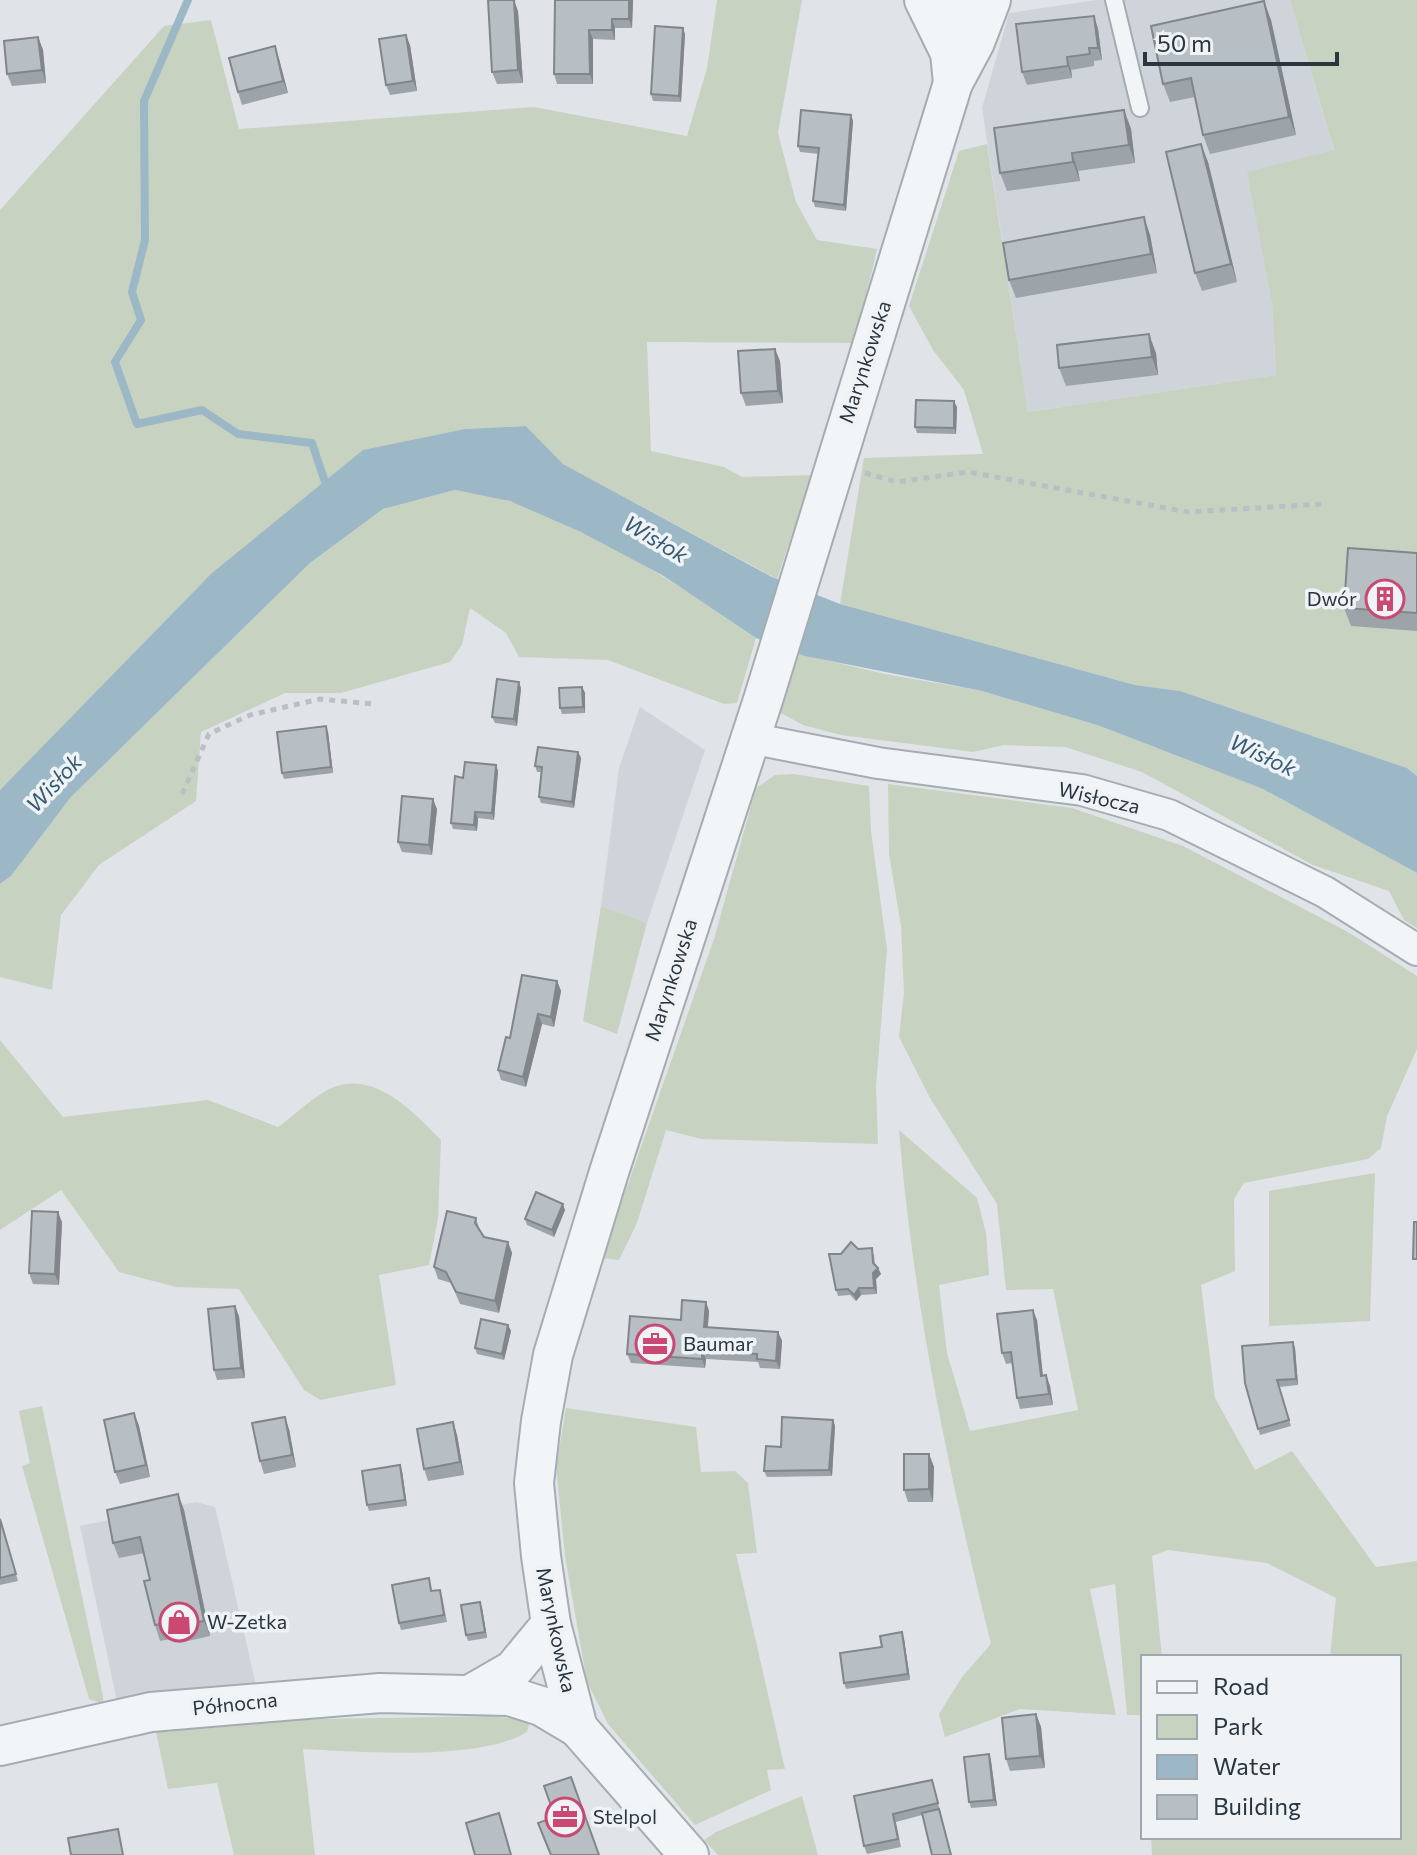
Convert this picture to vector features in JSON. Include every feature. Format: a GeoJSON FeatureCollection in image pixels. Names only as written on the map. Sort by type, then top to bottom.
{"type":"FeatureCollection","features":[{"type":"Feature","properties":{"kind":"street"},"geometry":{"type":"LineString","coordinates":[[924,0],[952,68]]}},
{"type":"Feature","properties":{"kind":"street"},"geometry":{"type":"LineString","coordinates":[[952,68],[960,0]]}},
{"type":"Feature","properties":{"kind":"street","name":"Marynkowska"},"geometry":{"type":"LineString","coordinates":[[689,1855],[578,1728],[551,1624],[534,1483],[553,1355],[821,515],[833,464],[952,68],[975,42],[991,0]]}},
{"type":"Feature","properties":{"kind":"street","name":"Wisłocza"},"geometry":{"type":"LineString","coordinates":[[749,738],[878,763],[1082,790],[1169,815],[1325,892],[1417,950]]}},
{"type":"Feature","properties":{"kind":"street","name":"Północna"},"geometry":{"type":"LineString","coordinates":[[473,1693],[513,1670],[551,1624]]}},
{"type":"Feature","properties":{"kind":"street","name":"Północna"},"geometry":{"type":"LineString","coordinates":[[0,1746],[151,1712],[364,1694],[473,1693],[509,1696],[541,1706],[578,1728]]}},
{"type":"Feature","properties":{"kind":"lane"},"geometry":{"type":"LineString","coordinates":[[1114,0],[1140,108]]}},
{"type":"Feature","properties":{"kind":"path"},"geometry":{"type":"LineString","coordinates":[[833,464],[897,482],[968,472],[1188,512],[1323,504]]}},
{"type":"Feature","properties":{"kind":"path"},"geometry":{"type":"LineString","coordinates":[[182,794],[209,734],[250,715],[320,699],[373,704]]}},
{"type":"Feature","properties":{"kind":"shaded area"},"geometry":{"type":"Polygon","coordinates":[[[1096,0],[1290,0],[1334,151],[1272,302],[1276,375],[1028,412],[982,108],[1009,13],[1096,0]]]}},
{"type":"Feature","properties":{"kind":"shaded area"},"geometry":{"type":"Polygon","coordinates":[[[640,707],[705,750],[647,923],[601,906],[619,768],[640,707]]]}},
{"type":"Feature","properties":{"kind":"shaded area"},"geometry":{"type":"Polygon","coordinates":[[[196,1502],[215,1507],[256,1685],[118,1706],[80,1526],[196,1502]]]}},
{"type":"Feature","properties":{"kind":"green space"},"geometry":{"type":"Polygon","coordinates":[[[717,0],[802,0],[778,133],[796,202],[817,240],[877,249],[855,343],[647,342],[651,451],[724,467],[742,477],[812,475],[777,579],[563,464],[526,426],[465,429],[46,745],[0,790],[0,210],[164,26],[211,20],[239,129],[534,107],[687,136],[707,68],[717,0]]]}},
{"type":"Feature","properties":{"kind":"green space"},"geometry":{"type":"Polygon","coordinates":[[[1290,0],[1417,0],[1417,776],[1407,768],[1180,691],[1135,685],[840,604],[864,458],[983,454],[964,390],[933,350],[909,306],[959,151],[987,144],[1028,412],[1276,375],[1272,302],[1247,172],[1334,150],[1290,0]]]}},
{"type":"Feature","properties":{"kind":"green space"},"geometry":{"type":"Polygon","coordinates":[[[455,490],[503,499],[573,526],[637,561],[756,638],[737,703],[724,704],[608,660],[519,657],[506,633],[470,608],[462,645],[450,662],[341,693],[285,693],[201,732],[196,801],[99,865],[61,915],[52,990],[0,977],[0,884],[11,876],[71,797],[310,563],[383,509],[455,490]]]}},
{"type":"Feature","properties":{"kind":"green space"},"geometry":{"type":"Polygon","coordinates":[[[795,653],[885,674],[982,691],[1100,726],[1263,789],[1417,873],[1417,928],[1404,920],[1389,891],[1313,865],[1142,772],[1065,747],[1004,745],[973,752],[841,735],[803,725],[779,712],[795,653]]]}},
{"type":"Feature","properties":{"kind":"green space"},"geometry":{"type":"Polygon","coordinates":[[[793,774],[869,786],[871,831],[887,949],[876,1087],[878,1144],[701,1139],[666,1130],[637,1223],[619,1260],[602,1258],[714,939],[756,788],[775,775],[793,774]]]}},
{"type":"Feature","properties":{"kind":"green space"},"geometry":{"type":"Polygon","coordinates":[[[888,784],[1072,808],[1183,846],[1348,932],[1417,976],[1417,1049],[1387,1116],[1381,1148],[1368,1159],[1244,1183],[1234,1199],[1235,1271],[1201,1285],[1215,1398],[1255,1470],[1292,1451],[1376,1567],[1417,1561],[1417,1855],[1152,1855],[1151,1839],[1401,1839],[1401,1655],[1330,1655],[1336,1598],[1267,1563],[1168,1550],[1152,1556],[1162,1655],[1141,1655],[1141,1715],[1127,1715],[1115,1584],[1090,1589],[1116,1715],[1020,1709],[945,1737],[939,1714],[962,1677],[991,1644],[934,1388],[913,1260],[899,1130],[977,1198],[986,1233],[989,1275],[939,1285],[947,1353],[970,1431],[1078,1410],[1053,1289],[1006,1290],[997,1204],[930,1098],[899,1037],[904,993],[901,926],[889,854],[888,784]]]}},
{"type":"Feature","properties":{"kind":"green space"},"geometry":{"type":"Polygon","coordinates":[[[601,906],[647,923],[617,1034],[583,1021],[601,906]]]}},
{"type":"Feature","properties":{"kind":"green space"},"geometry":{"type":"Polygon","coordinates":[[[0,1040],[63,1117],[208,1100],[278,1127],[319,1095],[334,1087],[350,1084],[380,1090],[419,1118],[441,1140],[438,1219],[429,1265],[379,1275],[396,1385],[320,1400],[304,1390],[239,1289],[176,1287],[119,1272],[61,1190],[0,1230],[0,1040]]]}},
{"type":"Feature","properties":{"kind":"green space"},"geometry":{"type":"Polygon","coordinates":[[[1375,1173],[1370,1321],[1269,1326],[1269,1191],[1375,1173]]]}},
{"type":"Feature","properties":{"kind":"green space"},"geometry":{"type":"Polygon","coordinates":[[[42,1406],[103,1704],[89,1699],[22,1466],[30,1463],[19,1411],[42,1406]]]}},
{"type":"Feature","properties":{"kind":"green space"},"geometry":{"type":"Polygon","coordinates":[[[566,1408],[696,1427],[701,1472],[735,1471],[748,1483],[757,1553],[736,1554],[785,1769],[767,1770],[771,1790],[695,1825],[608,1724],[587,1682],[565,1556],[556,1467],[566,1408]]]}},
{"type":"Feature","properties":{"kind":"green space"},"geometry":{"type":"Polygon","coordinates":[[[492,1716],[530,1721],[527,1732],[506,1741],[450,1751],[386,1753],[303,1749],[315,1855],[234,1855],[217,1783],[168,1789],[156,1732],[215,1721],[492,1716]]]}},
{"type":"Feature","properties":{"kind":"green space"},"geometry":{"type":"Polygon","coordinates":[[[802,1796],[818,1855],[718,1855],[704,1840],[716,1832],[802,1796]]]}},
{"type":"Feature","properties":{"kind":"water","name":"Wisłok"},"geometry":{"type":"Polygon","coordinates":[[[526,426],[563,464],[772,577],[840,604],[1135,685],[1180,691],[1407,768],[1417,776],[1417,873],[1263,789],[1100,726],[982,691],[805,656],[756,638],[662,575],[581,532],[510,501],[455,490],[383,509],[310,563],[71,797],[11,876],[0,884],[0,790],[212,573],[363,450],[465,429],[526,426]]]}},
{"type":"Feature","properties":{"kind":"building"},"geometry":{"type":"Polygon","coordinates":[[[488,0],[514,0],[518,70],[492,72],[488,0]]]}},
{"type":"Feature","properties":{"kind":"building"},"geometry":{"type":"Polygon","coordinates":[[[555,0],[629,0],[629,19],[612,19],[612,30],[589,30],[590,74],[554,74],[555,0]]]}},
{"type":"Feature","properties":{"kind":"building"},"geometry":{"type":"Polygon","coordinates":[[[1264,1],[1289,117],[1203,135],[1191,78],[1163,84],[1151,26],[1264,1]]]}},
{"type":"Feature","properties":{"kind":"building"},"geometry":{"type":"Polygon","coordinates":[[[1094,16],[1098,48],[1089,48],[1090,54],[1067,57],[1068,66],[1022,72],[1016,24],[1094,16]]]}},
{"type":"Feature","properties":{"kind":"building"},"geometry":{"type":"Polygon","coordinates":[[[655,26],[683,28],[679,96],[651,94],[655,26]]]}},
{"type":"Feature","properties":{"kind":"building"},"geometry":{"type":"Polygon","coordinates":[[[406,35],[413,81],[386,85],[379,39],[406,35]]]}},
{"type":"Feature","properties":{"kind":"building"},"geometry":{"type":"Polygon","coordinates":[[[38,37],[42,70],[7,74],[4,41],[38,37]]]}},
{"type":"Feature","properties":{"kind":"building"},"geometry":{"type":"Polygon","coordinates":[[[275,46],[283,81],[238,92],[229,58],[275,46]]]}},
{"type":"Feature","properties":{"kind":"building"},"geometry":{"type":"Polygon","coordinates":[[[801,110],[851,115],[844,205],[813,201],[819,148],[798,146],[801,110]]]}},
{"type":"Feature","properties":{"kind":"building"},"geometry":{"type":"Polygon","coordinates":[[[1124,110],[1129,145],[1072,153],[1073,162],[1000,173],[994,128],[1124,110]]]}},
{"type":"Feature","properties":{"kind":"building"},"geometry":{"type":"Polygon","coordinates":[[[1201,144],[1231,264],[1195,273],[1166,152],[1201,144]]]}},
{"type":"Feature","properties":{"kind":"building"},"geometry":{"type":"Polygon","coordinates":[[[1144,217],[1151,254],[1009,280],[1003,243],[1144,217]]]}},
{"type":"Feature","properties":{"kind":"building"},"geometry":{"type":"Polygon","coordinates":[[[1149,334],[1152,357],[1059,368],[1057,345],[1149,334]]]}},
{"type":"Feature","properties":{"kind":"building"},"geometry":{"type":"Polygon","coordinates":[[[775,349],[778,391],[741,393],[738,351],[775,349]]]}},
{"type":"Feature","properties":{"kind":"building"},"geometry":{"type":"Polygon","coordinates":[[[916,400],[954,401],[954,428],[915,427],[916,400]]]}},
{"type":"Feature","properties":{"kind":"building","name":"Dwór"},"geometry":{"type":"Polygon","coordinates":[[[1348,548],[1417,553],[1417,613],[1344,608],[1348,548]]]}},
{"type":"Feature","properties":{"kind":"building"},"geometry":{"type":"Polygon","coordinates":[[[497,679],[519,682],[514,719],[492,717],[497,679]]]}},
{"type":"Feature","properties":{"kind":"building"},"geometry":{"type":"Polygon","coordinates":[[[582,687],[583,707],[560,708],[559,688],[582,687]]]}},
{"type":"Feature","properties":{"kind":"building"},"geometry":{"type":"Polygon","coordinates":[[[326,726],[331,767],[282,773],[277,732],[326,726]]]}},
{"type":"Feature","properties":{"kind":"building"},"geometry":{"type":"Polygon","coordinates":[[[538,747],[578,752],[572,802],[539,797],[542,767],[535,766],[538,747]]]}},
{"type":"Feature","properties":{"kind":"building"},"geometry":{"type":"Polygon","coordinates":[[[465,762],[496,765],[492,813],[475,812],[474,825],[451,823],[455,776],[463,778],[465,762]]]}},
{"type":"Feature","properties":{"kind":"building"},"geometry":{"type":"Polygon","coordinates":[[[402,796],[433,799],[429,845],[398,842],[402,796]]]}},
{"type":"Feature","properties":{"kind":"building"},"geometry":{"type":"Polygon","coordinates":[[[522,975],[557,981],[551,1017],[538,1014],[523,1077],[498,1070],[506,1037],[510,1038],[522,975]]]}},
{"type":"Feature","properties":{"kind":"building"},"geometry":{"type":"Polygon","coordinates":[[[536,1192],[563,1204],[552,1230],[525,1219],[536,1192]]]}},
{"type":"Feature","properties":{"kind":"building"},"geometry":{"type":"Polygon","coordinates":[[[32,1211],[58,1212],[55,1274],[29,1273],[32,1211]]]}},
{"type":"Feature","properties":{"kind":"building"},"geometry":{"type":"Polygon","coordinates":[[[447,1211],[476,1218],[475,1223],[484,1237],[508,1242],[495,1301],[456,1292],[446,1272],[434,1267],[447,1211]]]}},
{"type":"Feature","properties":{"kind":"building"},"geometry":{"type":"Polygon","coordinates":[[[1414,1222],[1417,1222],[1417,1259],[1413,1259],[1414,1222]]]}},
{"type":"Feature","properties":{"kind":"building"},"geometry":{"type":"Polygon","coordinates":[[[851,1242],[858,1249],[872,1248],[873,1263],[878,1268],[873,1273],[874,1288],[859,1288],[854,1295],[848,1289],[836,1290],[829,1254],[841,1254],[851,1242]]]}},
{"type":"Feature","properties":{"kind":"building"},"geometry":{"type":"Polygon","coordinates":[[[682,1300],[706,1302],[704,1327],[778,1332],[776,1361],[757,1359],[757,1354],[702,1350],[702,1359],[627,1354],[630,1316],[681,1320],[682,1300]]]}},
{"type":"Feature","properties":{"kind":"building"},"geometry":{"type":"Polygon","coordinates":[[[235,1306],[241,1368],[214,1370],[208,1309],[235,1306]]]}},
{"type":"Feature","properties":{"kind":"building"},"geometry":{"type":"Polygon","coordinates":[[[1033,1310],[1041,1376],[1046,1375],[1049,1394],[1017,1398],[1011,1352],[1002,1353],[997,1314],[1033,1310]]]}},
{"type":"Feature","properties":{"kind":"building"},"geometry":{"type":"Polygon","coordinates":[[[481,1319],[508,1325],[502,1354],[475,1348],[481,1319]]]}},
{"type":"Feature","properties":{"kind":"building"},"geometry":{"type":"Polygon","coordinates":[[[1293,1342],[1296,1379],[1277,1380],[1289,1420],[1258,1429],[1245,1383],[1242,1346],[1293,1342]]]}},
{"type":"Feature","properties":{"kind":"building"},"geometry":{"type":"Polygon","coordinates":[[[134,1413],[146,1465],[115,1472],[104,1420],[134,1413]]]}},
{"type":"Feature","properties":{"kind":"building"},"geometry":{"type":"Polygon","coordinates":[[[285,1417],[292,1455],[260,1461],[252,1423],[285,1417]]]}},
{"type":"Feature","properties":{"kind":"building"},"geometry":{"type":"Polygon","coordinates":[[[782,1417],[833,1420],[829,1470],[764,1471],[766,1446],[781,1447],[782,1417]]]}},
{"type":"Feature","properties":{"kind":"building"},"geometry":{"type":"Polygon","coordinates":[[[453,1422],[460,1462],[424,1469],[417,1429],[453,1422]]]}},
{"type":"Feature","properties":{"kind":"building"},"geometry":{"type":"Polygon","coordinates":[[[904,1454],[929,1454],[929,1489],[904,1490],[904,1454]]]}},
{"type":"Feature","properties":{"kind":"building"},"geometry":{"type":"Polygon","coordinates":[[[400,1465],[405,1500],[367,1505],[362,1471],[400,1465]]]}},
{"type":"Feature","properties":{"kind":"building"},"geometry":{"type":"Polygon","coordinates":[[[178,1494],[204,1621],[173,1627],[172,1622],[155,1625],[144,1581],[150,1580],[140,1537],[113,1543],[107,1510],[178,1494]]]}},
{"type":"Feature","properties":{"kind":"building"},"geometry":{"type":"Polygon","coordinates":[[[0,1519],[16,1574],[0,1578],[0,1519]]]}},
{"type":"Feature","properties":{"kind":"building"},"geometry":{"type":"Polygon","coordinates":[[[429,1578],[431,1591],[440,1590],[444,1615],[399,1623],[392,1585],[429,1578]]]}},
{"type":"Feature","properties":{"kind":"building"},"geometry":{"type":"Polygon","coordinates":[[[480,1602],[485,1632],[466,1635],[461,1605],[480,1602]]]}},
{"type":"Feature","properties":{"kind":"building"},"geometry":{"type":"Polygon","coordinates":[[[902,1632],[908,1674],[844,1683],[840,1653],[882,1647],[880,1636],[902,1632]]]}},
{"type":"Feature","properties":{"kind":"building"},"geometry":{"type":"Polygon","coordinates":[[[1036,1714],[1040,1756],[1006,1759],[1002,1718],[1036,1714]]]}},
{"type":"Feature","properties":{"kind":"building"},"geometry":{"type":"Polygon","coordinates":[[[989,1754],[994,1800],[969,1802],[964,1757],[989,1754]]]}},
{"type":"Feature","properties":{"kind":"building"},"geometry":{"type":"Polygon","coordinates":[[[571,1777],[599,1855],[551,1855],[538,1823],[555,1817],[544,1786],[571,1777]]]}},
{"type":"Feature","properties":{"kind":"building"},"geometry":{"type":"Polygon","coordinates":[[[932,1780],[938,1803],[893,1814],[898,1839],[864,1846],[854,1796],[932,1780]]]}},
{"type":"Feature","properties":{"kind":"building"},"geometry":{"type":"Polygon","coordinates":[[[939,1809],[951,1855],[932,1855],[922,1813],[939,1809]]]}},
{"type":"Feature","properties":{"kind":"building"},"geometry":{"type":"Polygon","coordinates":[[[499,1813],[511,1855],[475,1855],[466,1823],[499,1813]]]}},
{"type":"Feature","properties":{"kind":"building"},"geometry":{"type":"Polygon","coordinates":[[[118,1829],[123,1855],[71,1855],[68,1838],[118,1829]]]}},
{"type":"Feature","properties":{"kind":"waterway"},"geometry":{"type":"LineString","coordinates":[[188,0],[144,101],[145,240],[132,292],[141,320],[115,362],[137,424],[202,410],[238,434],[312,443],[327,488]]}},
{"type":"Feature","properties":{"kind":"place","name":"Dwór"},"geometry":{"type":"Point","coordinates":[1385,599]}},
{"type":"Feature","properties":{"kind":"place","name":"Baumar"},"geometry":{"type":"Point","coordinates":[655,1344]}},
{"type":"Feature","properties":{"kind":"place","name":"W-Zetka"},"geometry":{"type":"Point","coordinates":[179,1622]}},
{"type":"Feature","properties":{"kind":"place","name":"Stelpol"},"geometry":{"type":"Point","coordinates":[565,1817]}}]}
